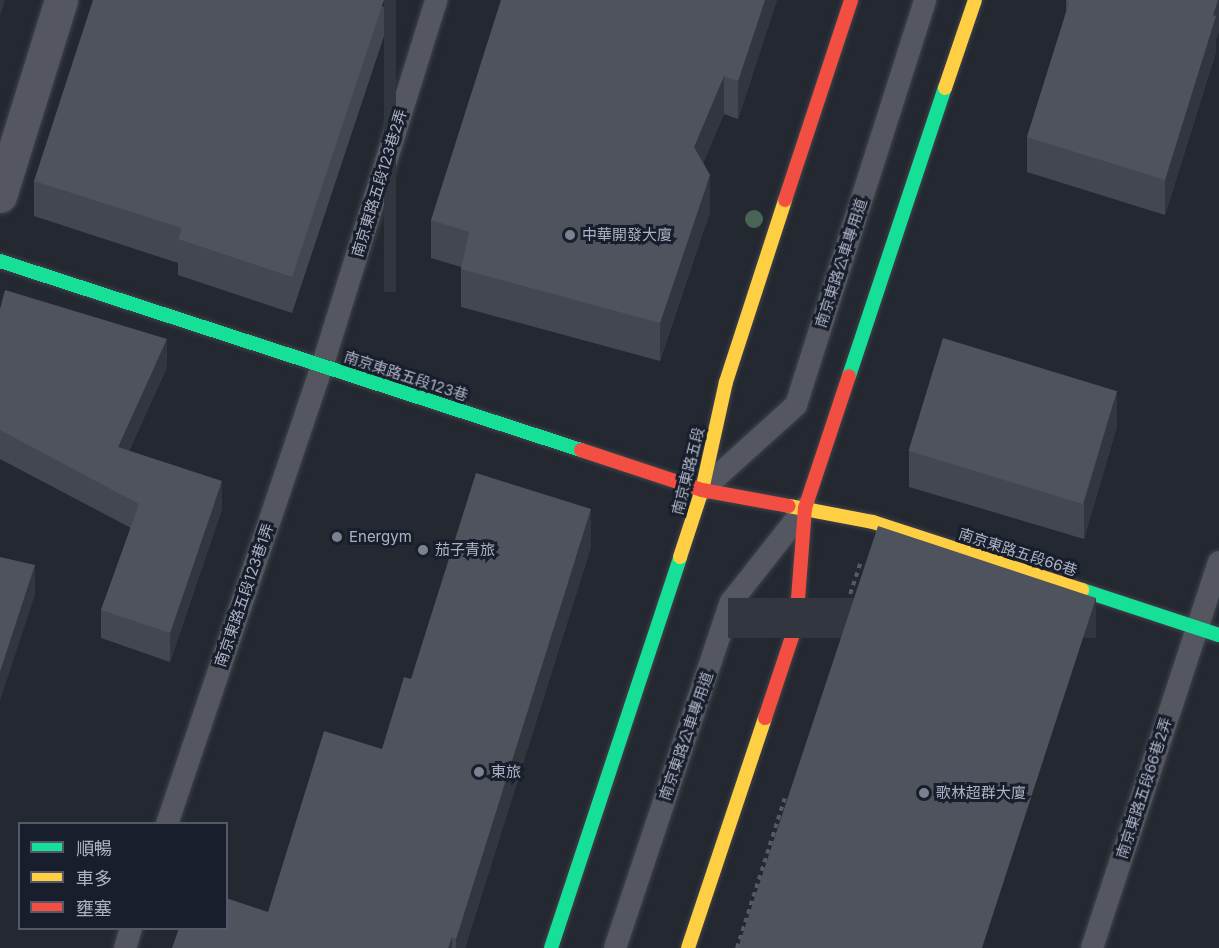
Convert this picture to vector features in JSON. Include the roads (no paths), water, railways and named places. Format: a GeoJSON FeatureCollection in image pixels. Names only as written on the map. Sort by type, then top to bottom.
{"type":"FeatureCollection","features":[{"type":"Feature","properties":{"kind":"main road","name":"南京東路五段"},"geometry":{"type":"LineString","coordinates":[[551,948],[702,490],[726,382],[851,0]]}},
{"type":"Feature","properties":{"kind":"main road"},"geometry":{"type":"LineString","coordinates":[[688,948],[796,625],[805,508],[975,0]]}},
{"type":"Feature","properties":{"kind":"main road","name":"南京東路五段123巷"},"geometry":{"type":"LineString","coordinates":[[0,261],[702,490],[805,508]]}},
{"type":"Feature","properties":{"kind":"main road","name":"南京東路五段66巷"},"geometry":{"type":"LineString","coordinates":[[805,508],[873,522],[1219,635]]}},
{"type":"Feature","properties":{"kind":"street"},"geometry":{"type":"LineString","coordinates":[[0,196],[61,0]]}},
{"type":"Feature","properties":{"kind":"lane","name":"南京東路五段123巷2弄"},"geometry":{"type":"LineString","coordinates":[[322,367],[436,0]]}},
{"type":"Feature","properties":{"kind":"lane","name":"南京東路公車專用道"},"geometry":{"type":"LineString","coordinates":[[702,490],[796,405],[925,0]]}},
{"type":"Feature","properties":{"kind":"lane","name":"南京東路五段123巷1弄"},"geometry":{"type":"LineString","coordinates":[[168,822],[322,367]]}},
{"type":"Feature","properties":{"kind":"lane","name":"南京東路公車專用道"},"geometry":{"type":"LineString","coordinates":[[615,948],[731,602],[805,508]]}},
{"type":"Feature","properties":{"kind":"lane","name":"南京東路五段66巷2弄"},"geometry":{"type":"LineString","coordinates":[[1092,948],[1219,562]]}},
{"type":"Feature","properties":{"kind":"lane"},"geometry":{"type":"LineString","coordinates":[[125,948],[130,930]]}},
{"type":"Feature","properties":{"kind":"place","name":"中華開發大廈"},"geometry":{"type":"Point","coordinates":[570,235]}},
{"type":"Feature","properties":{"kind":"place","name":"Energym"},"geometry":{"type":"Point","coordinates":[337,537]}},
{"type":"Feature","properties":{"kind":"place","name":"茄子青旅"},"geometry":{"type":"Point","coordinates":[423,550]}},
{"type":"Feature","properties":{"kind":"place","name":"東旅"},"geometry":{"type":"Point","coordinates":[479,772]}},
{"type":"Feature","properties":{"kind":"place","name":"歌林超群大廈"},"geometry":{"type":"Point","coordinates":[924,793]}}]}
